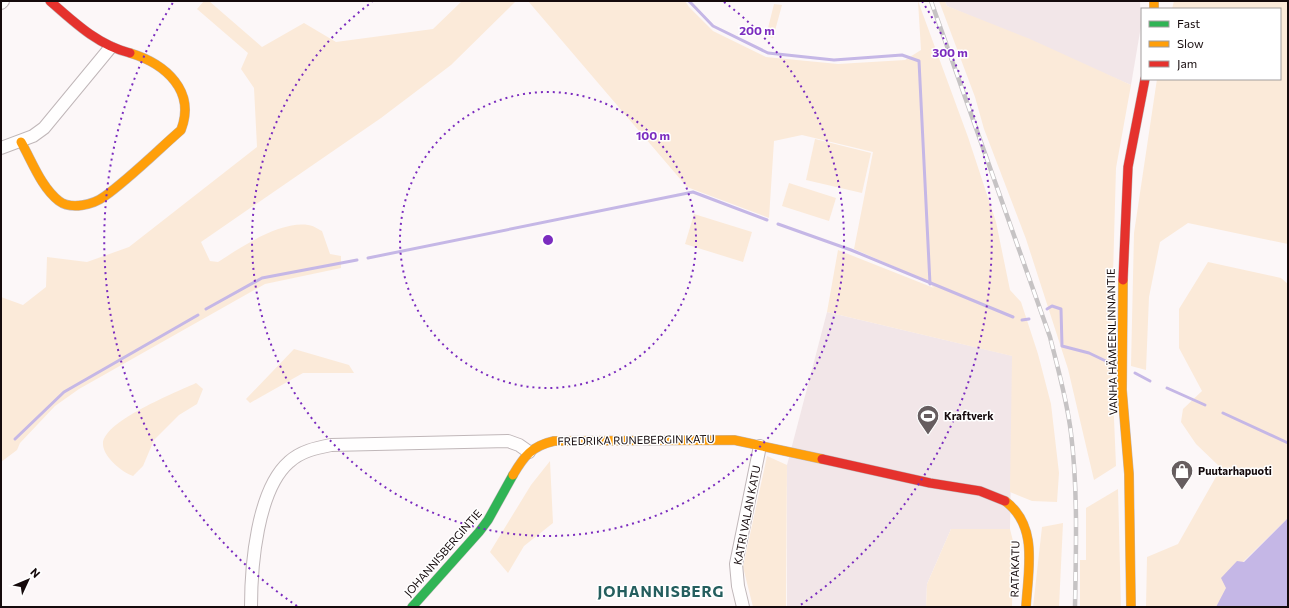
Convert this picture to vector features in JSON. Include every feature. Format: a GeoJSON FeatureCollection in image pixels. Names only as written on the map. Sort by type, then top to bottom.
{"type":"FeatureCollection","features":[{"type":"Feature","properties":{"kind":"street"},"geometry":{"type":"LineString","coordinates":[[21,142],[49,192],[56,200],[68,206],[79,206],[93,203],[104,197],[181,130],[186,120],[188,111],[182,90],[166,72],[147,60],[110,48],[69,18],[50,1]]}},
{"type":"Feature","properties":{"kind":"street"},"geometry":{"type":"LineString","coordinates":[[1,148],[21,142],[44,128],[110,48]]}},
{"type":"Feature","properties":{"kind":"street","name":"VANHA HÄMEENLINNANTIE"},"geometry":{"type":"LineString","coordinates":[[1131,607],[1129,474],[1122,390],[1123,244],[1128,167],[1145,80]]}},
{"type":"Feature","properties":{"kind":"street","name":"FREDRIKA RUNEBERGIN KATU"},"geometry":{"type":"LineString","coordinates":[[529,452],[541,444],[561,440],[693,440],[712,438],[734,440],[986,494],[1004,500],[1016,510]]}},
{"type":"Feature","properties":{"kind":"street"},"geometry":{"type":"LineString","coordinates":[[251,607],[253,560],[258,533],[270,488],[282,468],[299,454],[314,448],[331,445],[480,440],[508,441],[519,445],[529,452]]}},
{"type":"Feature","properties":{"kind":"street","name":"KATRI VALAN KATU"},"geometry":{"type":"LineString","coordinates":[[743,607],[738,586],[736,564],[760,446]]}},
{"type":"Feature","properties":{"kind":"street","name":"JOHANNISBERGINTIE"},"geometry":{"type":"LineString","coordinates":[[412,607],[488,520],[520,464],[529,452]]}},
{"type":"Feature","properties":{"kind":"street","name":"RATAKATU"},"geometry":{"type":"LineString","coordinates":[[1016,510],[1026,527],[1029,542],[1026,607]]}},
{"type":"Feature","properties":{"kind":"shaded area"},"geometry":{"type":"Polygon","coordinates":[[[204,1],[209,1],[262,47],[304,23],[336,42],[433,29],[462,1],[516,1],[451,65],[381,118],[201,242],[210,261],[218,262],[248,243],[273,231],[297,225],[310,225],[322,231],[330,254],[341,256],[341,268],[265,284],[79,389],[55,406],[20,443],[17,450],[1,462],[1,297],[23,305],[46,287],[47,257],[87,262],[129,247],[257,147],[254,88],[241,69],[248,53],[197,9],[204,1]]]}},
{"type":"Feature","properties":{"kind":"shaded area"},"geometry":{"type":"Polygon","coordinates":[[[528,1],[685,1],[713,31],[766,57],[838,64],[905,60],[921,50],[918,1],[968,137],[996,222],[1010,290],[1021,302],[1038,354],[1051,404],[1059,473],[1057,502],[1032,501],[1010,492],[1012,356],[827,312],[838,250],[934,288],[927,281],[854,249],[873,152],[802,135],[774,141],[769,218],[687,187],[528,1]]]}},
{"type":"Feature","properties":{"kind":"shaded area"},"geometry":{"type":"Polygon","coordinates":[[[939,1],[945,1],[947,6],[1030,39],[1131,85],[1116,168],[1111,347],[1116,466],[1094,480],[1068,369],[1026,239],[984,129],[975,97],[939,1]]]}},
{"type":"Feature","properties":{"kind":"shaded area"},"geometry":{"type":"Polygon","coordinates":[[[945,1],[1140,1],[1141,26],[1131,85],[947,6],[945,1]]]}},
{"type":"Feature","properties":{"kind":"shaded area"},"geometry":{"type":"Polygon","coordinates":[[[1174,1],[1288,1],[1288,244],[1188,223],[1160,242],[1149,297],[1146,370],[1131,366],[1134,233],[1157,80],[1281,80],[1281,8],[1172,8],[1174,1]]]}},
{"type":"Feature","properties":{"kind":"shaded area"},"geometry":{"type":"Polygon","coordinates":[[[774,4],[782,5],[773,38],[766,36],[774,4]]]}},
{"type":"Feature","properties":{"kind":"shaded area"},"geometry":{"type":"Polygon","coordinates":[[[815,139],[871,153],[862,193],[806,180],[815,139]]]}},
{"type":"Feature","properties":{"kind":"shaded area"},"geometry":{"type":"Polygon","coordinates":[[[789,183],[836,198],[829,221],[782,206],[789,183]]]}},
{"type":"Feature","properties":{"kind":"shaded area"},"geometry":{"type":"Polygon","coordinates":[[[694,214],[752,232],[743,262],[685,244],[694,214]]]}},
{"type":"Feature","properties":{"kind":"shaded area"},"geometry":{"type":"Polygon","coordinates":[[[1208,262],[1281,278],[1288,284],[1288,518],[1243,562],[1216,607],[1146,607],[1147,557],[1178,544],[1221,468],[1196,444],[1181,422],[1183,409],[1202,391],[1179,348],[1179,309],[1208,262]]]}},
{"type":"Feature","properties":{"kind":"shaded area"},"geometry":{"type":"Polygon","coordinates":[[[827,312],[1013,356],[1010,529],[951,529],[927,584],[926,607],[787,607],[787,465],[827,312]]]}},
{"type":"Feature","properties":{"kind":"shaded area"},"geometry":{"type":"Polygon","coordinates":[[[294,349],[349,365],[354,373],[303,373],[250,403],[246,399],[294,349]]]}},
{"type":"Feature","properties":{"kind":"shaded area"},"geometry":{"type":"Polygon","coordinates":[[[196,383],[203,389],[197,404],[179,415],[154,440],[143,466],[133,476],[126,473],[114,464],[105,451],[103,444],[106,435],[115,426],[142,408],[196,383]]]}},
{"type":"Feature","properties":{"kind":"shaded area"},"geometry":{"type":"Polygon","coordinates":[[[767,456],[787,465],[786,607],[753,607],[743,567],[767,456]]]}},
{"type":"Feature","properties":{"kind":"shaded area"},"geometry":{"type":"Polygon","coordinates":[[[550,461],[553,523],[524,546],[508,573],[490,552],[531,485],[550,461]]]}},
{"type":"Feature","properties":{"kind":"shaded area"},"geometry":{"type":"Polygon","coordinates":[[[1118,489],[1121,607],[1080,607],[1080,560],[1086,560],[1086,508],[1118,489]]]}},
{"type":"Feature","properties":{"kind":"shaded area"},"geometry":{"type":"Polygon","coordinates":[[[1288,518],[1288,607],[1216,607],[1226,588],[1221,578],[1237,561],[1244,562],[1288,518]]]}},
{"type":"Feature","properties":{"kind":"shaded area"},"geometry":{"type":"Polygon","coordinates":[[[1063,523],[1059,607],[1033,607],[1042,527],[1063,523]]]}},
{"type":"Feature","properties":{"kind":"shaded area"},"geometry":{"type":"Polygon","coordinates":[[[951,529],[1010,529],[1013,541],[1012,607],[926,607],[927,584],[951,529]]]}},
{"type":"Feature","properties":{"kind":"waterway"},"geometry":{"type":"LineString","coordinates":[[689,1],[713,26],[768,53],[834,60],[902,55],[919,61],[930,284]]}},
{"type":"Feature","properties":{"kind":"waterway"},"geometry":{"type":"LineString","coordinates":[[368,258],[693,192],[767,220]]}},
{"type":"Feature","properties":{"kind":"waterway"},"geometry":{"type":"LineString","coordinates":[[778,224],[851,250],[1013,317]]}},
{"type":"Feature","properties":{"kind":"waterway"},"geometry":{"type":"LineString","coordinates":[[206,309],[262,278],[357,260]]}},
{"type":"Feature","properties":{"kind":"waterway"},"geometry":{"type":"LineString","coordinates":[[1047,309],[1052,306],[1061,309],[1062,346],[1089,353],[1110,363]]}},
{"type":"Feature","properties":{"kind":"waterway"},"geometry":{"type":"LineString","coordinates":[[15,439],[64,392],[198,315]]}},
{"type":"Feature","properties":{"kind":"waterway"},"geometry":{"type":"LineString","coordinates":[[1022,320],[1029,319]]}},
{"type":"Feature","properties":{"kind":"waterway"},"geometry":{"type":"LineString","coordinates":[[1135,373],[1150,381]]}},
{"type":"Feature","properties":{"kind":"waterway"},"geometry":{"type":"LineString","coordinates":[[1167,388],[1205,405]]}},
{"type":"Feature","properties":{"kind":"waterway"},"geometry":{"type":"LineString","coordinates":[[1223,413],[1288,443]]}},
{"type":"Feature","properties":{"kind":"railway"},"geometry":{"type":"LineString","coordinates":[[931,1],[1050,337],[1062,385],[1071,433],[1075,476],[1075,607]]}},
{"type":"Feature","properties":{"kind":"traffic: fast"},"geometry":{"type":"LineString","coordinates":[[412,607],[479,532],[488,520],[513,475]]}},
{"type":"Feature","properties":{"kind":"traffic: slow"},"geometry":{"type":"LineString","coordinates":[[1154,1],[1154,8]]}},
{"type":"Feature","properties":{"kind":"traffic: slow"},"geometry":{"type":"LineString","coordinates":[[21,142],[47,189],[64,204],[76,206],[94,202],[105,196],[124,181],[181,130],[185,116],[181,91],[175,81],[155,64],[130,53]]}},
{"type":"Feature","properties":{"kind":"traffic: slow"},"geometry":{"type":"LineString","coordinates":[[1123,280],[1122,390],[1129,474],[1131,607]]}},
{"type":"Feature","properties":{"kind":"traffic: slow"},"geometry":{"type":"LineString","coordinates":[[513,475],[529,453],[546,443],[554,441],[734,440],[822,459]]}},
{"type":"Feature","properties":{"kind":"traffic: slow"},"geometry":{"type":"LineString","coordinates":[[1005,501],[1016,511],[1023,523],[1027,536],[1029,564],[1026,607]]}},
{"type":"Feature","properties":{"kind":"traffic: jam"},"geometry":{"type":"LineString","coordinates":[[50,1],[97,39],[108,45],[130,53]]}},
{"type":"Feature","properties":{"kind":"traffic: jam"},"geometry":{"type":"LineString","coordinates":[[1123,280],[1128,167],[1145,80]]}},
{"type":"Feature","properties":{"kind":"traffic: jam"},"geometry":{"type":"LineString","coordinates":[[822,459],[930,483],[980,491],[1005,501]]}},
{"type":"Feature","properties":{"kind":"place","name":"Kraftverk"},"geometry":{"type":"Point","coordinates":[928,436]}},
{"type":"Feature","properties":{"kind":"place","name":"Puutarhapuoti"},"geometry":{"type":"Point","coordinates":[1182,490]}},
{"type":"Feature","properties":{"kind":"district","name":"JOHANNISBERG"},"geometry":{"type":"Point","coordinates":[661,592]}}]}
